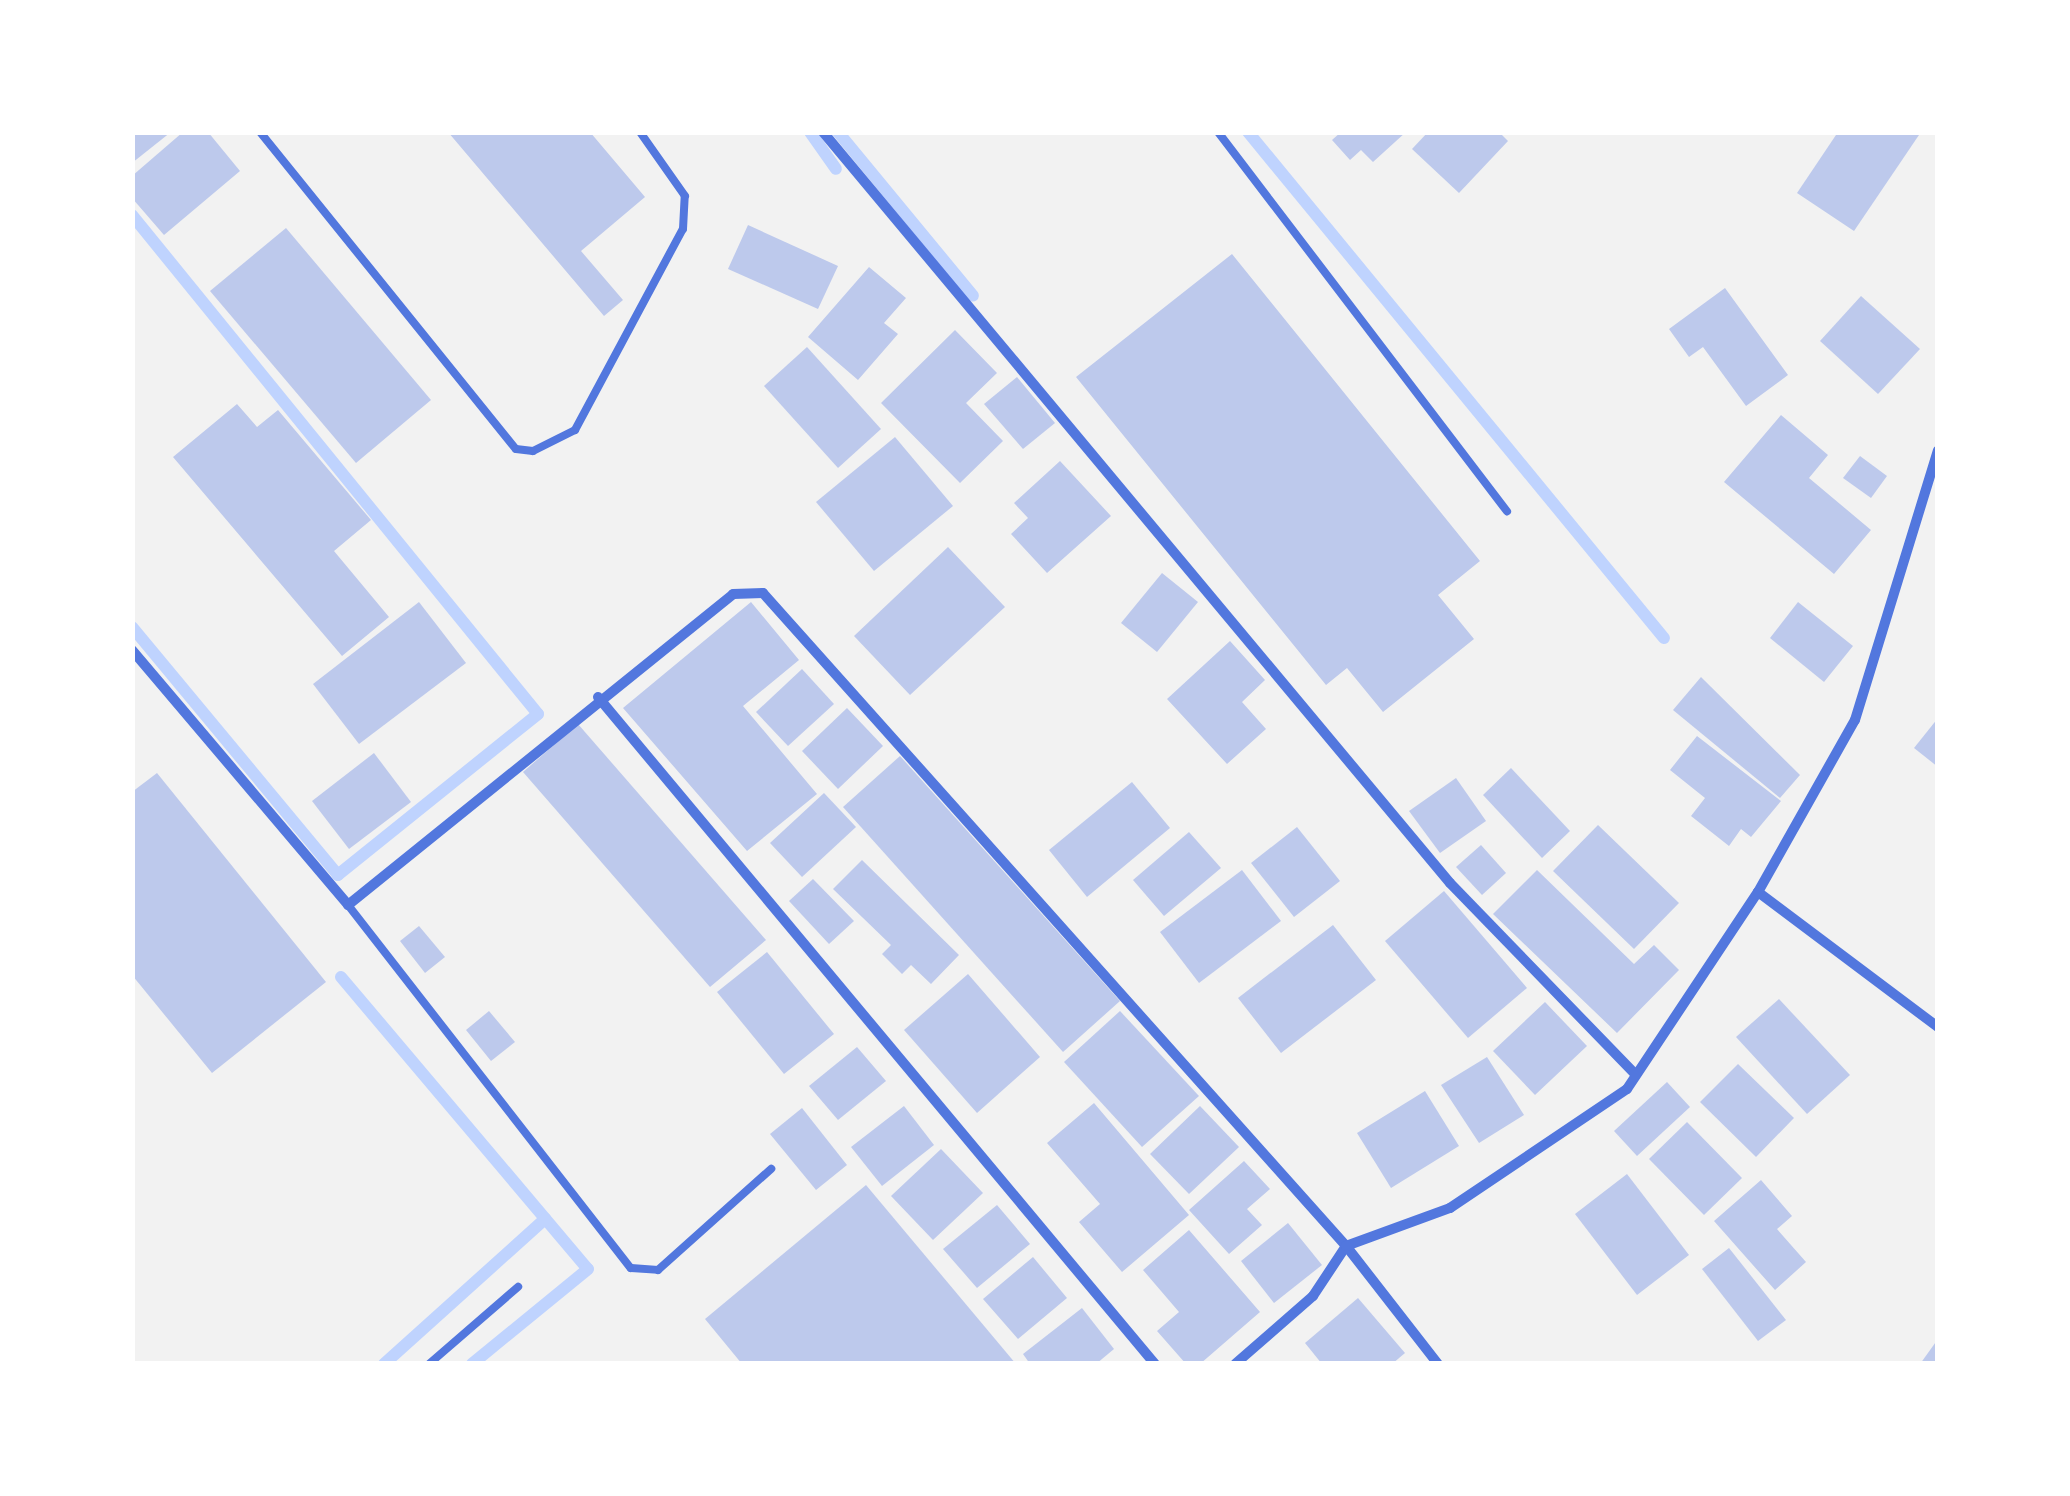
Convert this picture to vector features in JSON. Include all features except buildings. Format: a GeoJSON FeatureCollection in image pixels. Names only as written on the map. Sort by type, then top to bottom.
{"type":"FeatureCollection","features":[{"type":"Feature","properties":{"kind":"street"},"geometry":{"type":"LineString","coordinates":[[823,132],[1450,883],[1636,1075]]}},
{"type":"Feature","properties":{"kind":"street"},"geometry":{"type":"LineString","coordinates":[[1235,1364],[1313,1296],[1346,1246],[1450,1208],[1559,1143],[1636,1075],[1758,892],[1856,720],[1938,450]]}},
{"type":"Feature","properties":{"kind":"street"},"geometry":{"type":"LineString","coordinates":[[132,650],[348,905],[598,697],[733,594],[763,592],[1346,1246],[1438,1364]]}},
{"type":"Feature","properties":{"kind":"street"},"geometry":{"type":"LineString","coordinates":[[598,697],[1156,1364]]}},
{"type":"Feature","properties":{"kind":"street"},"geometry":{"type":"LineString","coordinates":[[1758,892],[1938,1027]]}},
{"type":"Feature","properties":{"kind":"lane"},"geometry":{"type":"LineString","coordinates":[[260,132],[516,449],[534,451],[575,430],[683,229],[684,196],[640,132]]}},
{"type":"Feature","properties":{"kind":"lane"},"geometry":{"type":"LineString","coordinates":[[1218,132],[1508,512]]}},
{"type":"Feature","properties":{"kind":"lane"},"geometry":{"type":"LineString","coordinates":[[348,905],[631,1268],[658,1270],[771,1169]]}},
{"type":"Feature","properties":{"kind":"lane"},"geometry":{"type":"LineString","coordinates":[[429,1364],[518,1287]]}},
{"type":"Feature","properties":{"kind":"waterway"},"geometry":{"type":"LineString","coordinates":[[810,132],[836,169]]}},
{"type":"Feature","properties":{"kind":"waterway"},"geometry":{"type":"LineString","coordinates":[[838,132],[973,296]]}},
{"type":"Feature","properties":{"kind":"waterway"},"geometry":{"type":"LineString","coordinates":[[1248,132],[1664,638]]}},
{"type":"Feature","properties":{"kind":"waterway"},"geometry":{"type":"LineString","coordinates":[[132,215],[538,714],[338,875],[132,627]]}},
{"type":"Feature","properties":{"kind":"waterway"},"geometry":{"type":"LineString","coordinates":[[341,977],[588,1269],[472,1364]]}},
{"type":"Feature","properties":{"kind":"waterway"},"geometry":{"type":"LineString","coordinates":[[384,1364],[545,1219]]}}]}
